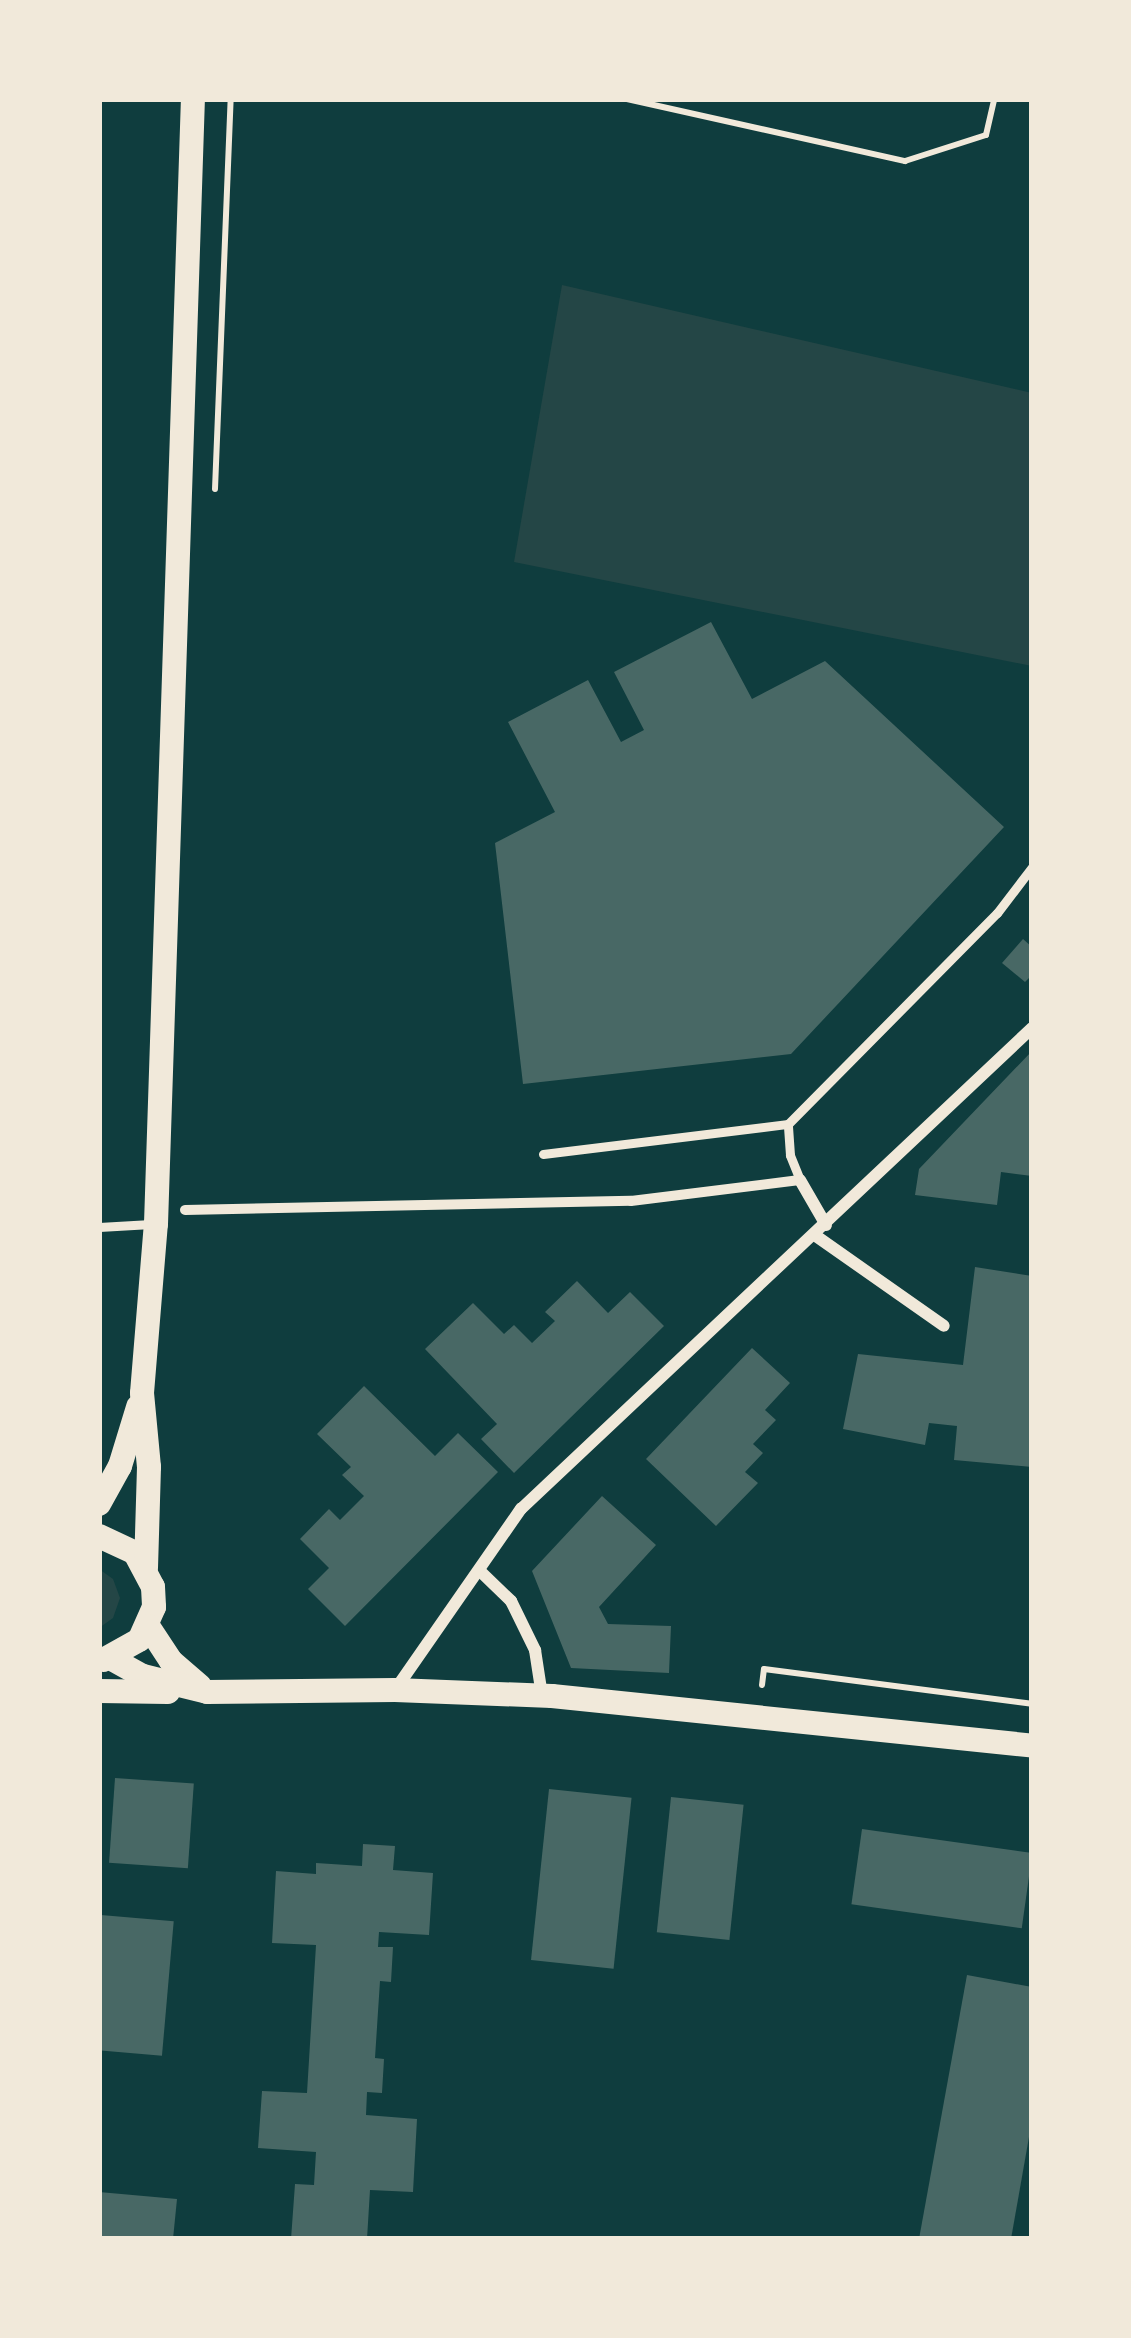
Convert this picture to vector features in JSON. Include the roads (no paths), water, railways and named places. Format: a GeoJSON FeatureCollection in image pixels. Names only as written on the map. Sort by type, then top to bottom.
{"type":"FeatureCollection","features":[{"type":"Feature","properties":{"kind":"main road"},"geometry":{"type":"LineString","coordinates":[[106,1660],[139,1640],[154,1607],[146,1568],[149,1468],[142,1393],[157,1224],[193,99]]}},
{"type":"Feature","properties":{"kind":"main road"},"geometry":{"type":"LineString","coordinates":[[99,1504],[120,1466],[142,1393]]}},
{"type":"Feature","properties":{"kind":"main road"},"geometry":{"type":"LineString","coordinates":[[99,1536],[119,1542],[146,1568]]}},
{"type":"Feature","properties":{"kind":"main road"},"geometry":{"type":"LineString","coordinates":[[148,1625],[171,1661],[207,1692]]}},
{"type":"Feature","properties":{"kind":"main road"},"geometry":{"type":"LineString","coordinates":[[106,1660],[143,1676],[207,1692]]}},
{"type":"Feature","properties":{"kind":"main road"},"geometry":{"type":"LineString","coordinates":[[99,1691],[395,1690],[542,1696],[1032,1746]]}},
{"type":"Feature","properties":{"kind":"street"},"geometry":{"type":"LineString","coordinates":[[395,1690],[521,1510],[1032,1028]]}},
{"type":"Feature","properties":{"kind":"street"},"geometry":{"type":"LineString","coordinates":[[184,1210],[631,1202],[800,1180],[830,1247],[944,1326]]}},
{"type":"Feature","properties":{"kind":"street"},"geometry":{"type":"LineString","coordinates":[[481,1572],[511,1601],[535,1650],[542,1696]]}},
{"type":"Feature","properties":{"kind":"lane"},"geometry":{"type":"LineString","coordinates":[[543,1154],[788,1124],[998,914],[1032,867]]}},
{"type":"Feature","properties":{"kind":"lane"},"geometry":{"type":"LineString","coordinates":[[788,1124],[790,1155],[800,1180]]}},
{"type":"Feature","properties":{"kind":"lane"},"geometry":{"type":"LineString","coordinates":[[99,1227],[157,1224]]}}]}
